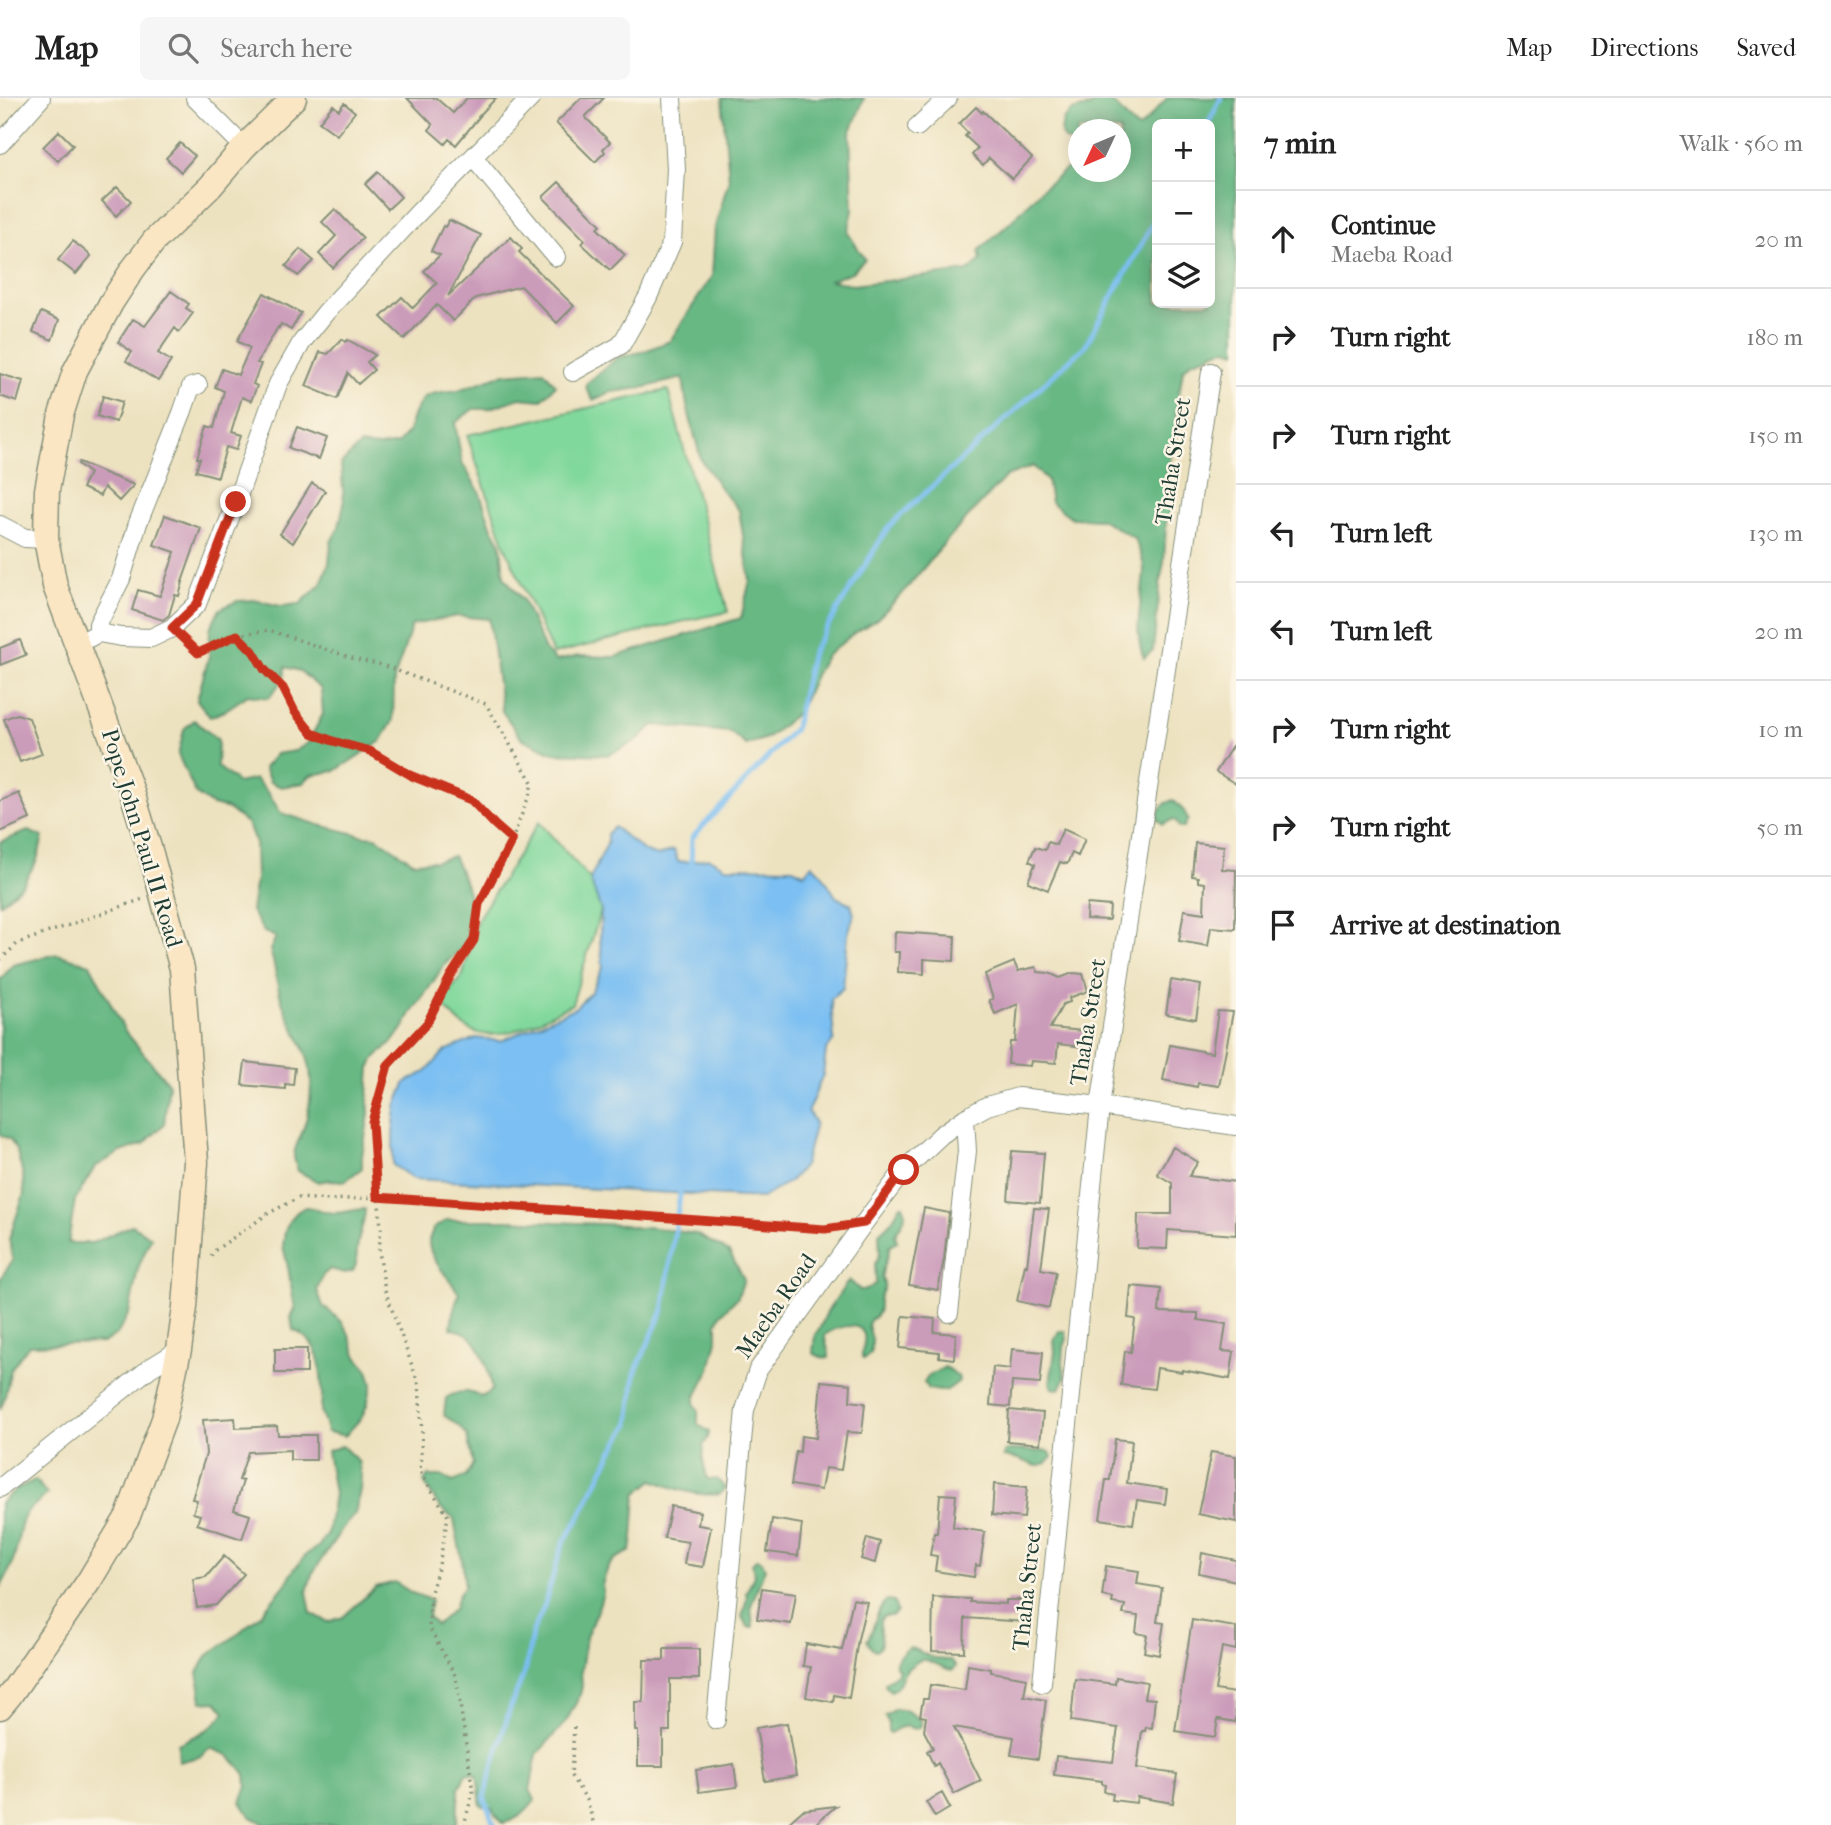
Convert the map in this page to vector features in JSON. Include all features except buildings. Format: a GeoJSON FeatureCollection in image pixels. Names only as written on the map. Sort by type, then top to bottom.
{"type":"FeatureCollection","features":[{"type":"Feature","properties":{"kind":"main road","name":"Pope John Paul II Road"},"geometry":{"type":"LineString","coordinates":[[0,1707],[89,1581],[128,1516],[164,1419],[185,1307],[196,1163],[182,969],[87,639],[55,586],[46,539],[47,490],[61,415],[75,371],[111,303],[154,241],[294,98]]}},
{"type":"Feature","properties":{"kind":"street"},"geometry":{"type":"LineString","coordinates":[[0,144],[41,98]]}},
{"type":"Feature","properties":{"kind":"street"},"geometry":{"type":"LineString","coordinates":[[195,98],[244,148]]}},
{"type":"Feature","properties":{"kind":"street"},"geometry":{"type":"LineString","coordinates":[[87,639],[151,638],[172,628],[197,604],[278,384],[302,342],[326,312],[531,98]]}},
{"type":"Feature","properties":{"kind":"street"},"geometry":{"type":"LineString","coordinates":[[573,372],[621,345],[648,297],[671,242],[676,169],[672,98]]}},
{"type":"Feature","properties":{"kind":"street"},"geometry":{"type":"LineString","coordinates":[[917,127],[948,98]]}},
{"type":"Feature","properties":{"kind":"street"},"geometry":{"type":"LineString","coordinates":[[473,157],[556,257]]}},
{"type":"Feature","properties":{"kind":"street","name":"Thaha Street"},"geometry":{"type":"LineString","coordinates":[[1042,1683],[1100,1106],[1211,372]]}},
{"type":"Feature","properties":{"kind":"street"},"geometry":{"type":"LineString","coordinates":[[87,639],[98,624],[121,579],[138,523],[191,387],[198,385]]}},
{"type":"Feature","properties":{"kind":"street"},"geometry":{"type":"LineString","coordinates":[[0,525],[25,538],[46,539]]}},
{"type":"Feature","properties":{"kind":"street","name":"Maeba Road"},"geometry":{"type":"LineString","coordinates":[[716,1720],[744,1410],[758,1370],[904,1170],[941,1135],[965,1118],[987,1106],[1018,1097],[1236,1126]]}},
{"type":"Feature","properties":{"kind":"street"},"geometry":{"type":"LineString","coordinates":[[949,1313],[967,1151],[965,1118]]}},
{"type":"Feature","properties":{"kind":"street"},"geometry":{"type":"LineString","coordinates":[[0,1488],[140,1375],[179,1350]]}},
{"type":"Feature","properties":{"kind":"path"},"geometry":{"type":"LineString","coordinates":[[172,628],[198,653],[237,635],[269,630],[355,660],[382,665],[486,704],[532,782],[512,840],[479,904],[474,940],[450,977],[427,1023],[388,1065],[372,1122],[381,1228],[379,1251],[385,1290],[419,1385],[422,1433],[420,1472],[448,1516],[431,1592],[429,1627],[456,1677],[473,1792],[464,1825]]}},
{"type":"Feature","properties":{"kind":"path"},"geometry":{"type":"LineString","coordinates":[[237,635],[283,688],[295,712],[312,733],[370,751],[412,776],[471,800],[512,840]]}},
{"type":"Feature","properties":{"kind":"path"},"geometry":{"type":"LineString","coordinates":[[0,960],[18,943],[162,893]]}},
{"type":"Feature","properties":{"kind":"path"},"geometry":{"type":"LineString","coordinates":[[208,1262],[214,1251],[269,1213],[298,1198],[331,1200],[377,1197],[825,1229],[864,1223]]}},
{"type":"Feature","properties":{"kind":"path"},"geometry":{"type":"LineString","coordinates":[[574,1727],[571,1776],[587,1800],[594,1825]]}},
{"type":"Feature","properties":{"kind":"green space"},"geometry":{"type":"Polygon","coordinates":[[[722,98],[864,98],[850,134],[853,210],[848,233],[865,259],[852,272],[831,280],[853,285],[968,271],[981,260],[979,251],[1068,167],[1068,182],[1131,182],[1131,123],[1139,129],[1167,98],[1236,98],[1236,352],[1226,349],[1217,351],[1192,361],[1183,370],[1176,412],[1175,439],[1166,478],[1171,510],[1166,523],[1153,650],[1144,658],[1138,626],[1144,566],[1134,538],[1101,519],[1072,518],[1051,502],[1047,480],[1033,466],[1006,476],[877,619],[826,656],[799,711],[769,737],[746,745],[730,732],[654,725],[636,741],[608,755],[553,753],[521,738],[502,711],[489,619],[457,616],[412,625],[394,679],[393,721],[381,741],[335,771],[311,775],[303,783],[281,787],[270,782],[264,768],[276,754],[295,751],[308,743],[323,714],[321,689],[300,671],[285,667],[284,678],[269,698],[248,695],[210,717],[197,700],[209,656],[210,628],[220,609],[237,601],[254,600],[281,606],[300,604],[321,584],[344,503],[341,464],[360,445],[379,447],[398,444],[408,432],[414,413],[424,397],[435,393],[458,390],[504,374],[544,371],[556,385],[541,400],[520,398],[488,409],[473,409],[455,423],[462,463],[479,491],[492,528],[501,544],[504,577],[523,600],[545,650],[556,661],[579,656],[614,657],[741,618],[750,580],[739,510],[701,460],[683,378],[611,392],[593,400],[586,384],[617,358],[670,341],[712,276],[715,227],[729,179],[722,98]]]}},
{"type":"Feature","properties":{"kind":"green space"},"geometry":{"type":"Polygon","coordinates":[[[1098,98],[1115,106],[1127,119],[1068,119],[1068,141],[1064,139],[1061,132],[1063,120],[1072,111],[1091,106],[1098,98]]]}},
{"type":"Feature","properties":{"kind":"green space"},"geometry":{"type":"Polygon","coordinates":[[[668,390],[728,612],[553,654],[506,549],[467,435],[668,390]]]}},
{"type":"Feature","properties":{"kind":"green space"},"geometry":{"type":"Polygon","coordinates":[[[194,720],[218,740],[217,766],[238,783],[255,779],[281,813],[319,825],[376,837],[413,862],[436,861],[453,856],[467,889],[470,918],[466,944],[444,965],[403,1029],[375,1058],[370,1068],[369,1114],[362,1168],[345,1181],[318,1182],[298,1171],[295,1149],[305,1125],[310,1100],[308,1061],[279,993],[270,950],[276,937],[264,932],[251,911],[256,878],[255,841],[247,823],[226,808],[212,805],[196,794],[178,755],[184,729],[194,720]]]}},
{"type":"Feature","properties":{"kind":"green space"},"geometry":{"type":"Polygon","coordinates":[[[1173,800],[1188,819],[1184,827],[1179,827],[1176,821],[1172,820],[1163,824],[1156,818],[1162,807],[1173,800]]]}},
{"type":"Feature","properties":{"kind":"green space"},"geometry":{"type":"Polygon","coordinates":[[[539,822],[590,879],[601,910],[572,1004],[518,1029],[490,1035],[476,1033],[464,1026],[440,1003],[463,975],[477,920],[539,822]]]}},
{"type":"Feature","properties":{"kind":"green space"},"geometry":{"type":"Polygon","coordinates":[[[28,831],[43,837],[37,860],[23,884],[0,904],[0,842],[28,831]]]}},
{"type":"Feature","properties":{"kind":"green space"},"geometry":{"type":"Polygon","coordinates":[[[57,954],[90,964],[125,1031],[169,1084],[164,1124],[144,1144],[121,1152],[95,1167],[75,1200],[68,1243],[92,1243],[132,1225],[151,1237],[138,1268],[129,1313],[118,1333],[103,1343],[29,1345],[11,1369],[0,1410],[0,1279],[13,1260],[9,1239],[24,1194],[23,1175],[17,1152],[10,1139],[0,1135],[0,980],[13,965],[57,954]]]}},
{"type":"Feature","properties":{"kind":"green space"},"geometry":{"type":"Polygon","coordinates":[[[901,1205],[905,1209],[904,1217],[895,1235],[897,1241],[889,1247],[881,1277],[884,1288],[878,1311],[868,1325],[872,1340],[871,1353],[864,1359],[862,1357],[864,1335],[857,1327],[852,1326],[825,1335],[829,1358],[822,1358],[813,1353],[815,1334],[849,1280],[860,1290],[867,1290],[876,1283],[875,1264],[880,1254],[879,1233],[891,1222],[901,1205]]]}},
{"type":"Feature","properties":{"kind":"green space"},"geometry":{"type":"Polygon","coordinates":[[[305,1207],[335,1213],[365,1209],[353,1271],[345,1273],[330,1269],[323,1275],[317,1290],[323,1306],[342,1322],[348,1332],[357,1357],[368,1370],[372,1384],[362,1417],[345,1436],[327,1432],[321,1411],[318,1357],[310,1341],[293,1330],[291,1318],[295,1309],[283,1246],[289,1221],[305,1207]]]}},
{"type":"Feature","properties":{"kind":"green space"},"geometry":{"type":"Polygon","coordinates":[[[447,1220],[649,1227],[696,1234],[729,1252],[744,1279],[738,1297],[721,1314],[717,1323],[717,1340],[710,1369],[695,1398],[698,1424],[709,1432],[703,1446],[708,1480],[717,1479],[725,1488],[720,1494],[703,1494],[677,1489],[653,1480],[636,1494],[631,1551],[615,1559],[608,1567],[600,1603],[586,1637],[580,1695],[566,1722],[537,1754],[530,1790],[535,1800],[521,1815],[503,1823],[493,1809],[481,1805],[477,1775],[466,1773],[459,1789],[455,1825],[263,1825],[250,1816],[241,1802],[247,1786],[246,1774],[228,1755],[210,1748],[202,1756],[179,1762],[178,1744],[210,1728],[225,1712],[216,1701],[202,1702],[198,1673],[207,1656],[261,1614],[295,1568],[307,1554],[319,1546],[328,1531],[334,1494],[327,1451],[342,1446],[358,1461],[360,1490],[355,1514],[312,1574],[307,1592],[311,1613],[328,1622],[343,1617],[376,1587],[395,1582],[412,1593],[431,1600],[428,1617],[436,1625],[454,1609],[458,1595],[465,1585],[454,1519],[440,1508],[424,1482],[428,1476],[441,1476],[453,1482],[466,1476],[473,1464],[467,1436],[444,1415],[446,1398],[463,1392],[481,1397],[492,1390],[477,1344],[467,1334],[451,1328],[459,1294],[432,1255],[429,1240],[433,1229],[447,1220]]]}},
{"type":"Feature","properties":{"kind":"green space"},"geometry":{"type":"Polygon","coordinates":[[[1059,1331],[1065,1331],[1067,1339],[1063,1362],[1065,1378],[1060,1389],[1052,1388],[1050,1383],[1055,1352],[1054,1340],[1059,1331]]]}},
{"type":"Feature","properties":{"kind":"green space"},"geometry":{"type":"Polygon","coordinates":[[[945,1367],[958,1376],[959,1381],[945,1391],[928,1389],[924,1383],[927,1377],[945,1367]]]}},
{"type":"Feature","properties":{"kind":"green space"},"geometry":{"type":"Polygon","coordinates":[[[1007,1450],[1044,1450],[1050,1452],[1052,1457],[1038,1466],[1003,1457],[1007,1450]]]}},
{"type":"Feature","properties":{"kind":"green space"},"geometry":{"type":"Polygon","coordinates":[[[35,1480],[47,1494],[24,1517],[13,1560],[0,1588],[0,1503],[16,1489],[35,1480]]]}},
{"type":"Feature","properties":{"kind":"green space"},"geometry":{"type":"Polygon","coordinates":[[[756,1559],[762,1561],[765,1568],[751,1606],[753,1627],[748,1627],[742,1617],[746,1593],[754,1576],[752,1563],[756,1559]]]}},
{"type":"Feature","properties":{"kind":"green space"},"geometry":{"type":"Polygon","coordinates":[[[886,1601],[894,1602],[897,1612],[881,1619],[881,1643],[876,1650],[872,1649],[867,1641],[886,1601]]]}},
{"type":"Feature","properties":{"kind":"green space"},"geometry":{"type":"Polygon","coordinates":[[[908,1648],[937,1659],[951,1660],[956,1666],[953,1670],[919,1660],[904,1673],[898,1686],[891,1691],[885,1683],[898,1673],[895,1666],[897,1660],[908,1648]]]}},
{"type":"Feature","properties":{"kind":"green space"},"geometry":{"type":"Polygon","coordinates":[[[895,1709],[907,1711],[921,1720],[921,1726],[914,1729],[907,1726],[890,1733],[885,1716],[895,1709]]]}},
{"type":"Feature","properties":{"kind":"water"},"geometry":{"type":"Polygon","coordinates":[[[614,827],[644,851],[657,856],[674,850],[678,862],[709,858],[725,867],[793,868],[805,874],[812,864],[822,874],[836,897],[851,904],[854,915],[848,934],[843,988],[831,999],[834,1040],[826,1051],[823,1075],[808,1111],[815,1123],[804,1166],[791,1180],[762,1198],[414,1179],[393,1165],[396,1106],[406,1082],[426,1072],[445,1051],[476,1038],[501,1041],[575,1008],[591,992],[603,967],[601,910],[590,879],[607,844],[607,834],[614,827]]]}},
{"type":"Feature","properties":{"kind":"waterway"},"geometry":{"type":"LineString","coordinates":[[1210,119],[1221,98]]}},
{"type":"Feature","properties":{"kind":"waterway"},"geometry":{"type":"LineString","coordinates":[[691,867],[692,838],[795,728],[812,652],[889,526],[1085,346],[1152,225]]}},
{"type":"Feature","properties":{"kind":"waterway"},"geometry":{"type":"LineString","coordinates":[[494,1825],[484,1797],[511,1705],[526,1669],[532,1633],[543,1609],[563,1543],[629,1424],[635,1373],[663,1310],[681,1188]]}},
{"type":"Feature","properties":{"kind":"route"},"geometry":{"type":"LineString","coordinates":[[236,502],[197,604],[172,628],[198,653],[237,635],[283,688],[295,712],[312,733],[370,751],[412,776],[471,800],[512,840],[479,904],[474,940],[450,977],[427,1023],[388,1065],[372,1122],[377,1197],[825,1229],[864,1223],[904,1170]]}}]}
